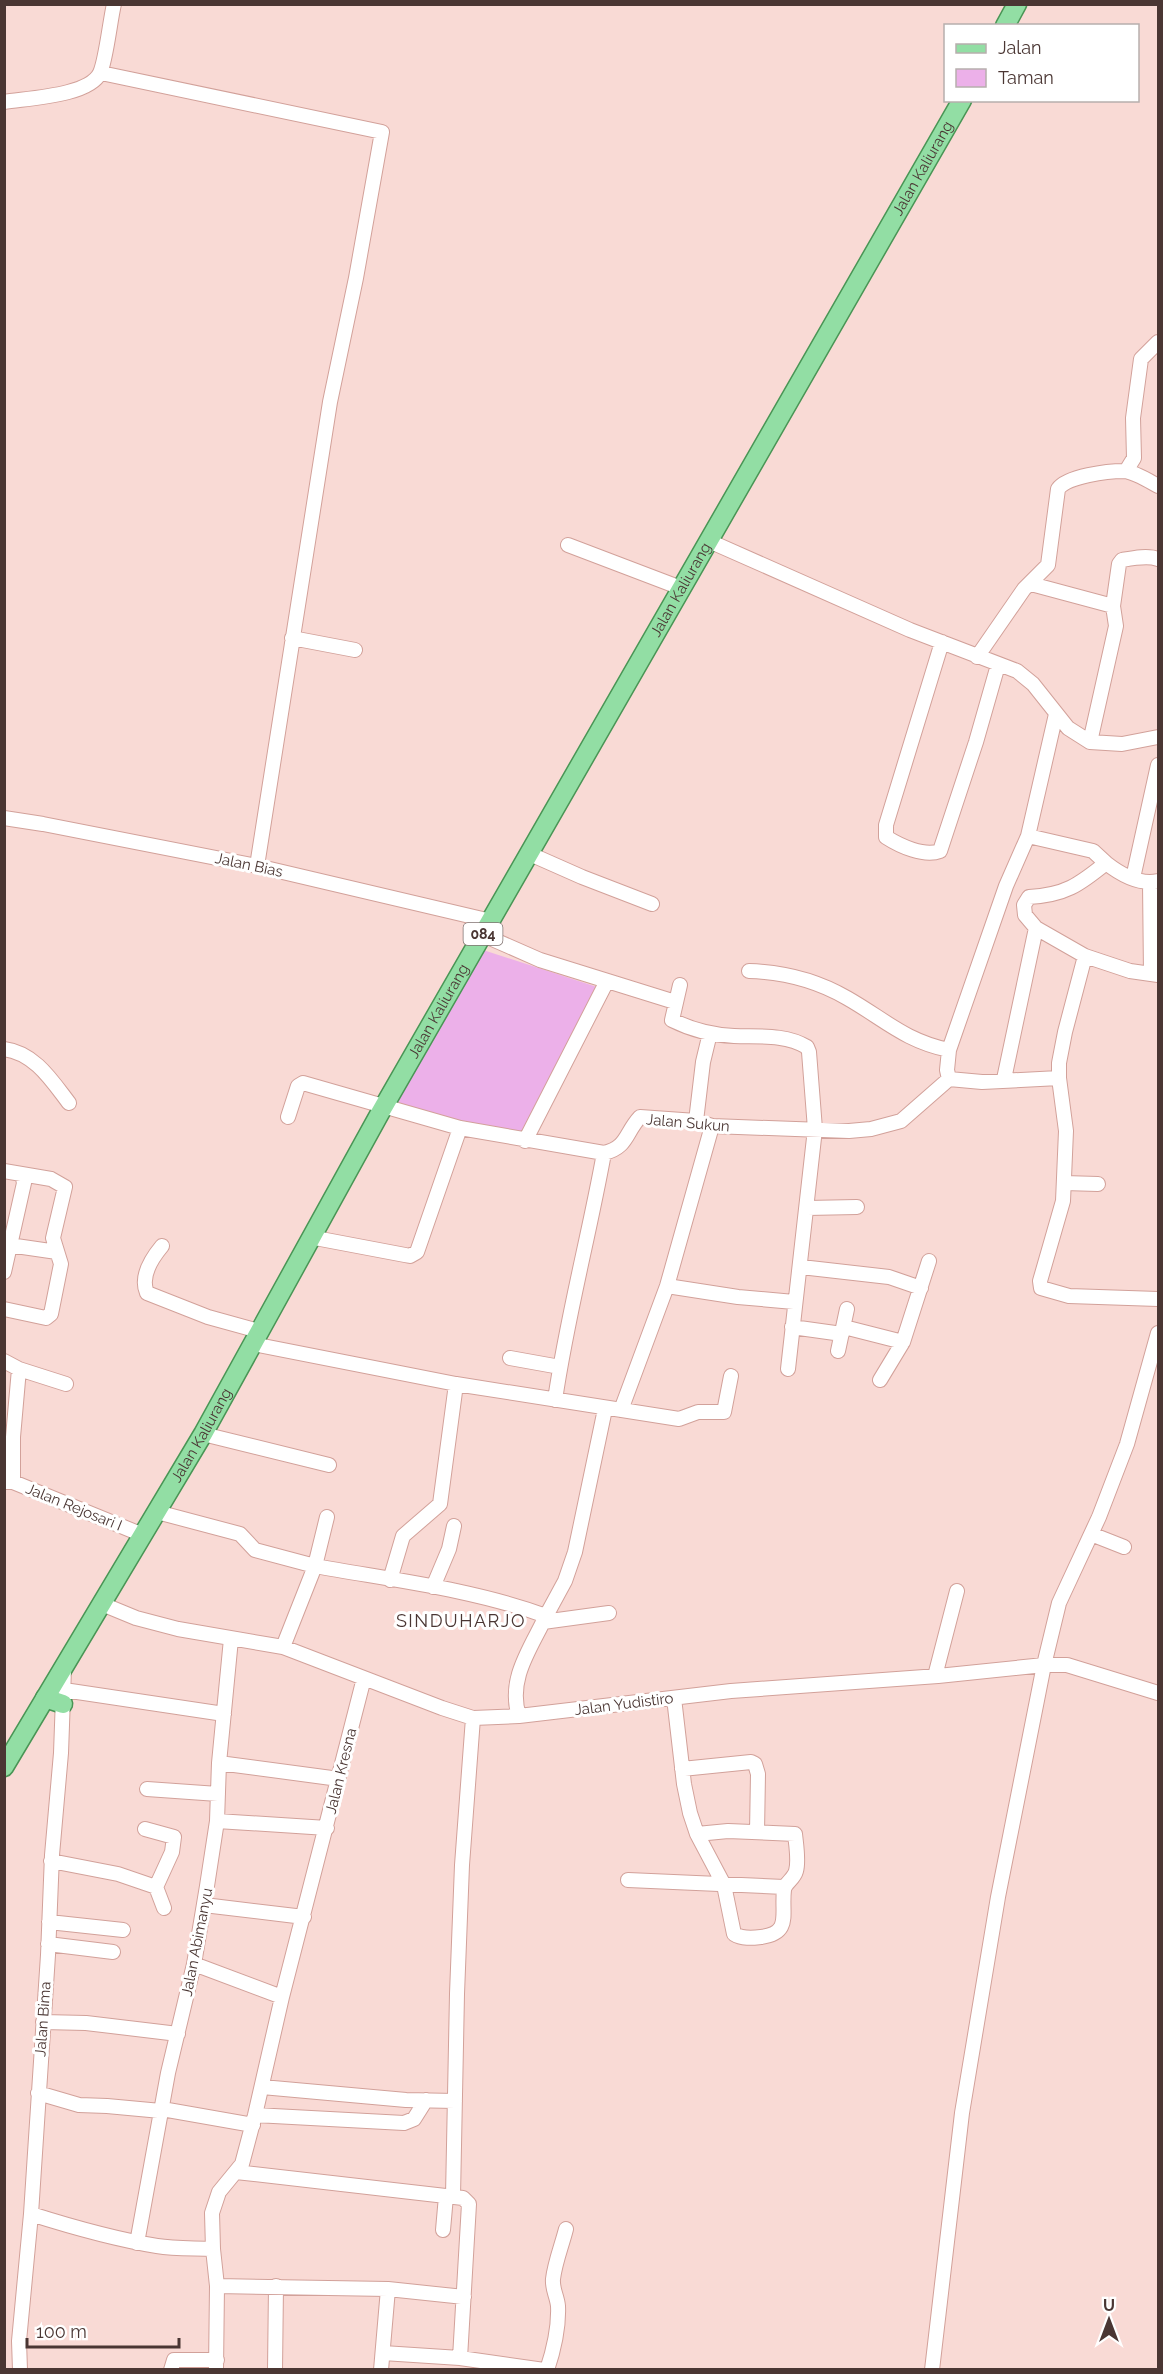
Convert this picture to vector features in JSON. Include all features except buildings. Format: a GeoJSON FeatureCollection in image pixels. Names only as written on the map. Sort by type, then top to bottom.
{"type":"FeatureCollection","features":[{"type":"Feature","properties":{"kind":"main road"},"geometry":{"type":"LineString","coordinates":[[1006,24],[1017,4]]}},
{"type":"Feature","properties":{"kind":"main road","name":"Jalan Kaliurang"},"geometry":{"type":"LineString","coordinates":[[4,1767],[203,1434],[385,1105],[961,102]]}},
{"type":"Feature","properties":{"kind":"main road"},"geometry":{"type":"LineString","coordinates":[[45,1698],[64,1697]]}},
{"type":"Feature","properties":{"kind":"street"},"geometry":{"type":"LineString","coordinates":[[4,102],[80,90],[92,83],[100,73],[114,4]]}},
{"type":"Feature","properties":{"kind":"street"},"geometry":{"type":"LineString","coordinates":[[100,73],[382,132],[356,278],[330,402],[257,866]]}},
{"type":"Feature","properties":{"kind":"street"},"geometry":{"type":"LineString","coordinates":[[1126,471],[1134,458],[1133,418],[1141,359],[1158,342]]}},
{"type":"Feature","properties":{"kind":"street"},"geometry":{"type":"LineString","coordinates":[[977,657],[1024,589],[1032,584],[1048,565],[1058,489],[1063,482],[1073,478],[1126,471],[1158,486]]}},
{"type":"Feature","properties":{"kind":"street"},"geometry":{"type":"LineString","coordinates":[[709,540],[977,657],[1017,671],[1033,684],[1068,728],[1090,742],[1122,744],[1158,737]]}},
{"type":"Feature","properties":{"kind":"street"},"geometry":{"type":"LineString","coordinates":[[568,545],[681,588]]}},
{"type":"Feature","properties":{"kind":"street"},"geometry":{"type":"LineString","coordinates":[[1090,742],[1116,626],[1113,606],[1119,564],[1122,560],[1152,557],[1158,560]]}},
{"type":"Feature","properties":{"kind":"street"},"geometry":{"type":"LineString","coordinates":[[1032,584],[1113,606]]}},
{"type":"Feature","properties":{"kind":"street"},"geometry":{"type":"LineString","coordinates":[[293,634],[355,647]]}},
{"type":"Feature","properties":{"kind":"street"},"geometry":{"type":"LineString","coordinates":[[942,642],[886,825],[886,837],[896,844],[927,853],[940,850],[976,742],[998,665]]}},
{"type":"Feature","properties":{"kind":"street"},"geometry":{"type":"LineString","coordinates":[[1056,714],[1028,836],[1006,886],[950,1050],[947,1070],[950,1079],[982,1082],[1004,1079],[1059,1078]]}},
{"type":"Feature","properties":{"kind":"street"},"geometry":{"type":"LineString","coordinates":[[1133,878],[1158,765]]}},
{"type":"Feature","properties":{"kind":"street","name":"Jalan Bias"},"geometry":{"type":"LineString","coordinates":[[4,818],[257,866],[487,928],[540,960],[675,1002]]}},
{"type":"Feature","properties":{"kind":"street"},"geometry":{"type":"LineString","coordinates":[[1028,836],[1093,851],[1117,872],[1154,882],[1155,974],[1130,972],[1085,956],[1036,928],[1025,915],[1025,901],[1029,897],[1059,894],[1077,886],[1106,863]]}},
{"type":"Feature","properties":{"kind":"street"},"geometry":{"type":"LineString","coordinates":[[530,854],[652,904]]}},
{"type":"Feature","properties":{"kind":"street"},"geometry":{"type":"LineString","coordinates":[[1004,1079],[1036,928]]}},
{"type":"Feature","properties":{"kind":"street"},"geometry":{"type":"LineString","coordinates":[[1085,956],[1065,1032],[1059,1078],[1066,1131],[1063,1201],[1040,1281],[1041,1288],[1069,1296],[1158,1299]]}},
{"type":"Feature","properties":{"kind":"street"},"geometry":{"type":"LineString","coordinates":[[749,971],[779,972],[828,988],[903,1035],[928,1046],[950,1050]]}},
{"type":"Feature","properties":{"kind":"street"},"geometry":{"type":"LineString","coordinates":[[525,1141],[607,981]]}},
{"type":"Feature","properties":{"kind":"street"},"geometry":{"type":"LineString","coordinates":[[680,985],[672,1020],[710,1034],[782,1038],[807,1047],[815,1129],[788,1369]]}},
{"type":"Feature","properties":{"kind":"street"},"geometry":{"type":"LineString","coordinates":[[696,1120],[703,1062],[710,1034]]}},
{"type":"Feature","properties":{"kind":"street"},"geometry":{"type":"LineString","coordinates":[[4,1049],[27,1056],[49,1077],[69,1103]]}},
{"type":"Feature","properties":{"kind":"street","name":"Jalan Sukun"},"geometry":{"type":"LineString","coordinates":[[604,1153],[615,1150],[623,1144],[633,1124],[640,1117],[696,1120],[712,1126],[849,1131],[871,1129],[901,1121],[950,1079]]}},
{"type":"Feature","properties":{"kind":"street"},"geometry":{"type":"LineString","coordinates":[[288,1117],[298,1086],[303,1083],[460,1128],[604,1153],[555,1400]]}},
{"type":"Feature","properties":{"kind":"street"},"geometry":{"type":"LineString","coordinates":[[621,1410],[667,1286],[712,1126]]}},
{"type":"Feature","properties":{"kind":"street"},"geometry":{"type":"LineString","coordinates":[[310,1237],[410,1256],[417,1252],[460,1128]]}},
{"type":"Feature","properties":{"kind":"street"},"geometry":{"type":"LineString","coordinates":[[4,1172],[51,1179],[60,1182],[65,1187],[53,1238],[60,1260],[60,1270],[50,1316],[46,1318],[4,1310]]}},
{"type":"Feature","properties":{"kind":"street"},"geometry":{"type":"LineString","coordinates":[[4,1272],[9,1245],[8,1229],[24,1183],[22,1174]]}},
{"type":"Feature","properties":{"kind":"street"},"geometry":{"type":"LineString","coordinates":[[1064,1183],[1098,1184]]}},
{"type":"Feature","properties":{"kind":"street"},"geometry":{"type":"LineString","coordinates":[[807,1208],[857,1207]]}},
{"type":"Feature","properties":{"kind":"street"},"geometry":{"type":"LineString","coordinates":[[9,1245],[57,1252]]}},
{"type":"Feature","properties":{"kind":"street"},"geometry":{"type":"LineString","coordinates":[[162,1246],[151,1260],[144,1286],[147,1293],[256,1337],[456,1384],[679,1419],[699,1412],[722,1413],[727,1402],[731,1376]]}},
{"type":"Feature","properties":{"kind":"street"},"geometry":{"type":"LineString","coordinates":[[880,1380],[903,1342],[929,1262]]}},
{"type":"Feature","properties":{"kind":"street"},"geometry":{"type":"LineString","coordinates":[[801,1267],[889,1277],[921,1288]]}},
{"type":"Feature","properties":{"kind":"street"},"geometry":{"type":"LineString","coordinates":[[667,1286],[738,1298],[794,1302]]}},
{"type":"Feature","properties":{"kind":"street"},"geometry":{"type":"LineString","coordinates":[[838,1351],[847,1309]]}},
{"type":"Feature","properties":{"kind":"street"},"geometry":{"type":"LineString","coordinates":[[792,1327],[843,1330],[903,1342]]}},
{"type":"Feature","properties":{"kind":"street"},"geometry":{"type":"LineString","coordinates":[[932,2370],[962,2113],[998,1897],[1044,1665],[1059,1603],[1091,1534],[1127,1444],[1158,1333]]}},
{"type":"Feature","properties":{"kind":"street"},"geometry":{"type":"LineString","coordinates":[[510,1358],[560,1367]]}},
{"type":"Feature","properties":{"kind":"street"},"geometry":{"type":"LineString","coordinates":[[4,1361],[19,1369],[66,1384]]}},
{"type":"Feature","properties":{"kind":"street"},"geometry":{"type":"LineString","coordinates":[[9,1482],[19,1369]]}},
{"type":"Feature","properties":{"kind":"street"},"geometry":{"type":"LineString","coordinates":[[390,1580],[403,1536],[440,1504],[456,1384]]}},
{"type":"Feature","properties":{"kind":"street"},"geometry":{"type":"LineString","coordinates":[[519,1716],[515,1705],[517,1678],[565,1581],[575,1552],[605,1409]]}},
{"type":"Feature","properties":{"kind":"street"},"geometry":{"type":"LineString","coordinates":[[203,1434],[329,1465]]}},
{"type":"Feature","properties":{"kind":"street","name":"Jalan Rejosari I"},"geometry":{"type":"LineString","coordinates":[[9,1482],[143,1535]]}},
{"type":"Feature","properties":{"kind":"street"},"geometry":{"type":"LineString","coordinates":[[157,1512],[240,1534],[255,1550],[315,1566],[433,1587],[528,1609],[545,1619],[609,1613]]}},
{"type":"Feature","properties":{"kind":"street"},"geometry":{"type":"LineString","coordinates":[[283,1647],[315,1566],[327,1516]]}},
{"type":"Feature","properties":{"kind":"street"},"geometry":{"type":"LineString","coordinates":[[433,1587],[449,1549],[454,1526]]}},
{"type":"Feature","properties":{"kind":"street"},"geometry":{"type":"LineString","coordinates":[[1091,1534],[1124,1546]]}},
{"type":"Feature","properties":{"kind":"street"},"geometry":{"type":"LineString","coordinates":[[935,1676],[957,1591]]}},
{"type":"Feature","properties":{"kind":"street","name":"Jalan Yudistiro"},"geometry":{"type":"LineString","coordinates":[[102,1604],[136,1618],[231,1639],[283,1647],[473,1718],[519,1716],[743,1690],[935,1676],[1044,1665],[1067,1665],[1158,1693]]}},
{"type":"Feature","properties":{"kind":"street","name":"Jalan Abimanyu"},"geometry":{"type":"LineString","coordinates":[[137,2243],[161,2110],[194,1964],[204,1905],[217,1821],[219,1763],[231,1639]]}},
{"type":"Feature","properties":{"kind":"street","name":"Jalan Bima"},"geometry":{"type":"LineString","coordinates":[[20,2370],[19,2341],[31,2214],[64,1669]]}},
{"type":"Feature","properties":{"kind":"street","name":"Jalan Kresna"},"geometry":{"type":"LineString","coordinates":[[217,1821],[327,1828],[364,1678]]}},
{"type":"Feature","properties":{"kind":"street"},"geometry":{"type":"LineString","coordinates":[[64,1697],[224,1714]]}},
{"type":"Feature","properties":{"kind":"street"},"geometry":{"type":"LineString","coordinates":[[674,1698],[682,1769],[690,1813],[698,1834],[724,1885],[734,1934],[739,1937],[755,1938],[774,1935],[781,1929],[784,1887],[796,1871],[795,1834],[728,1831],[698,1834]]}},
{"type":"Feature","properties":{"kind":"street"},"geometry":{"type":"LineString","coordinates":[[443,2230],[449,2196],[455,2101],[462,1865],[473,1718]]}},
{"type":"Feature","properties":{"kind":"street"},"geometry":{"type":"LineString","coordinates":[[682,1769],[751,1762],[755,1764],[758,1774],[757,1832]]}},
{"type":"Feature","properties":{"kind":"street"},"geometry":{"type":"LineString","coordinates":[[219,1763],[339,1779]]}},
{"type":"Feature","properties":{"kind":"street"},"geometry":{"type":"LineString","coordinates":[[147,1789],[218,1794]]}},
{"type":"Feature","properties":{"kind":"street"},"geometry":{"type":"LineString","coordinates":[[145,1828],[169,1834],[175,1840],[156,1887],[164,1908]]}},
{"type":"Feature","properties":{"kind":"street"},"geometry":{"type":"LineString","coordinates":[[171,2370],[174,2360],[217,2365],[217,2286],[212,2213],[224,2185],[242,2164],[282,1997],[327,1828]]}},
{"type":"Feature","properties":{"kind":"street"},"geometry":{"type":"LineString","coordinates":[[51,1861],[118,1874],[156,1887]]}},
{"type":"Feature","properties":{"kind":"street"},"geometry":{"type":"LineString","coordinates":[[628,1880],[784,1887]]}},
{"type":"Feature","properties":{"kind":"street"},"geometry":{"type":"LineString","coordinates":[[204,1905],[304,1917]]}},
{"type":"Feature","properties":{"kind":"street"},"geometry":{"type":"LineString","coordinates":[[49,1922],[123,1930]]}},
{"type":"Feature","properties":{"kind":"street"},"geometry":{"type":"LineString","coordinates":[[48,1944],[112,1952]]}},
{"type":"Feature","properties":{"kind":"street"},"geometry":{"type":"LineString","coordinates":[[194,1964],[282,1997]]}},
{"type":"Feature","properties":{"kind":"street"},"geometry":{"type":"LineString","coordinates":[[43,2022],[94,2023],[178,2034]]}},
{"type":"Feature","properties":{"kind":"street"},"geometry":{"type":"LineString","coordinates":[[262,2086],[455,2101]]}},
{"type":"Feature","properties":{"kind":"street"},"geometry":{"type":"LineString","coordinates":[[38,2093],[79,2105],[161,2110],[254,2120],[404,2123],[414,2118],[426,2100]]}},
{"type":"Feature","properties":{"kind":"street"},"geometry":{"type":"LineString","coordinates":[[236,2172],[463,2198],[469,2204],[460,2358]]}},
{"type":"Feature","properties":{"kind":"street"},"geometry":{"type":"LineString","coordinates":[[31,2214],[137,2243],[213,2250]]}},
{"type":"Feature","properties":{"kind":"street"},"geometry":{"type":"LineString","coordinates":[[382,2353],[460,2358],[487,2365],[546,2370],[553,2352],[558,2320],[558,2300],[553,2288],[553,2277],[566,2229]]}},
{"type":"Feature","properties":{"kind":"street"},"geometry":{"type":"LineString","coordinates":[[217,2286],[388,2289],[464,2296]]}},
{"type":"Feature","properties":{"kind":"street"},"geometry":{"type":"LineString","coordinates":[[275,2370],[276,2286]]}},
{"type":"Feature","properties":{"kind":"street"},"geometry":{"type":"LineString","coordinates":[[381,2370],[388,2289]]}},
{"type":"Feature","properties":{"kind":"street"},"geometry":{"type":"LineString","coordinates":[[4,2340],[19,2341]]}},
{"type":"Feature","properties":{"kind":"green space"},"geometry":{"type":"Polygon","coordinates":[[[480,949],[597,987],[521,1135],[392,1106],[480,949]]]}},
{"type":"Feature","properties":{"kind":"district","name":"SINDUHARJO"},"geometry":{"type":"Point","coordinates":[461,1620]}}]}
